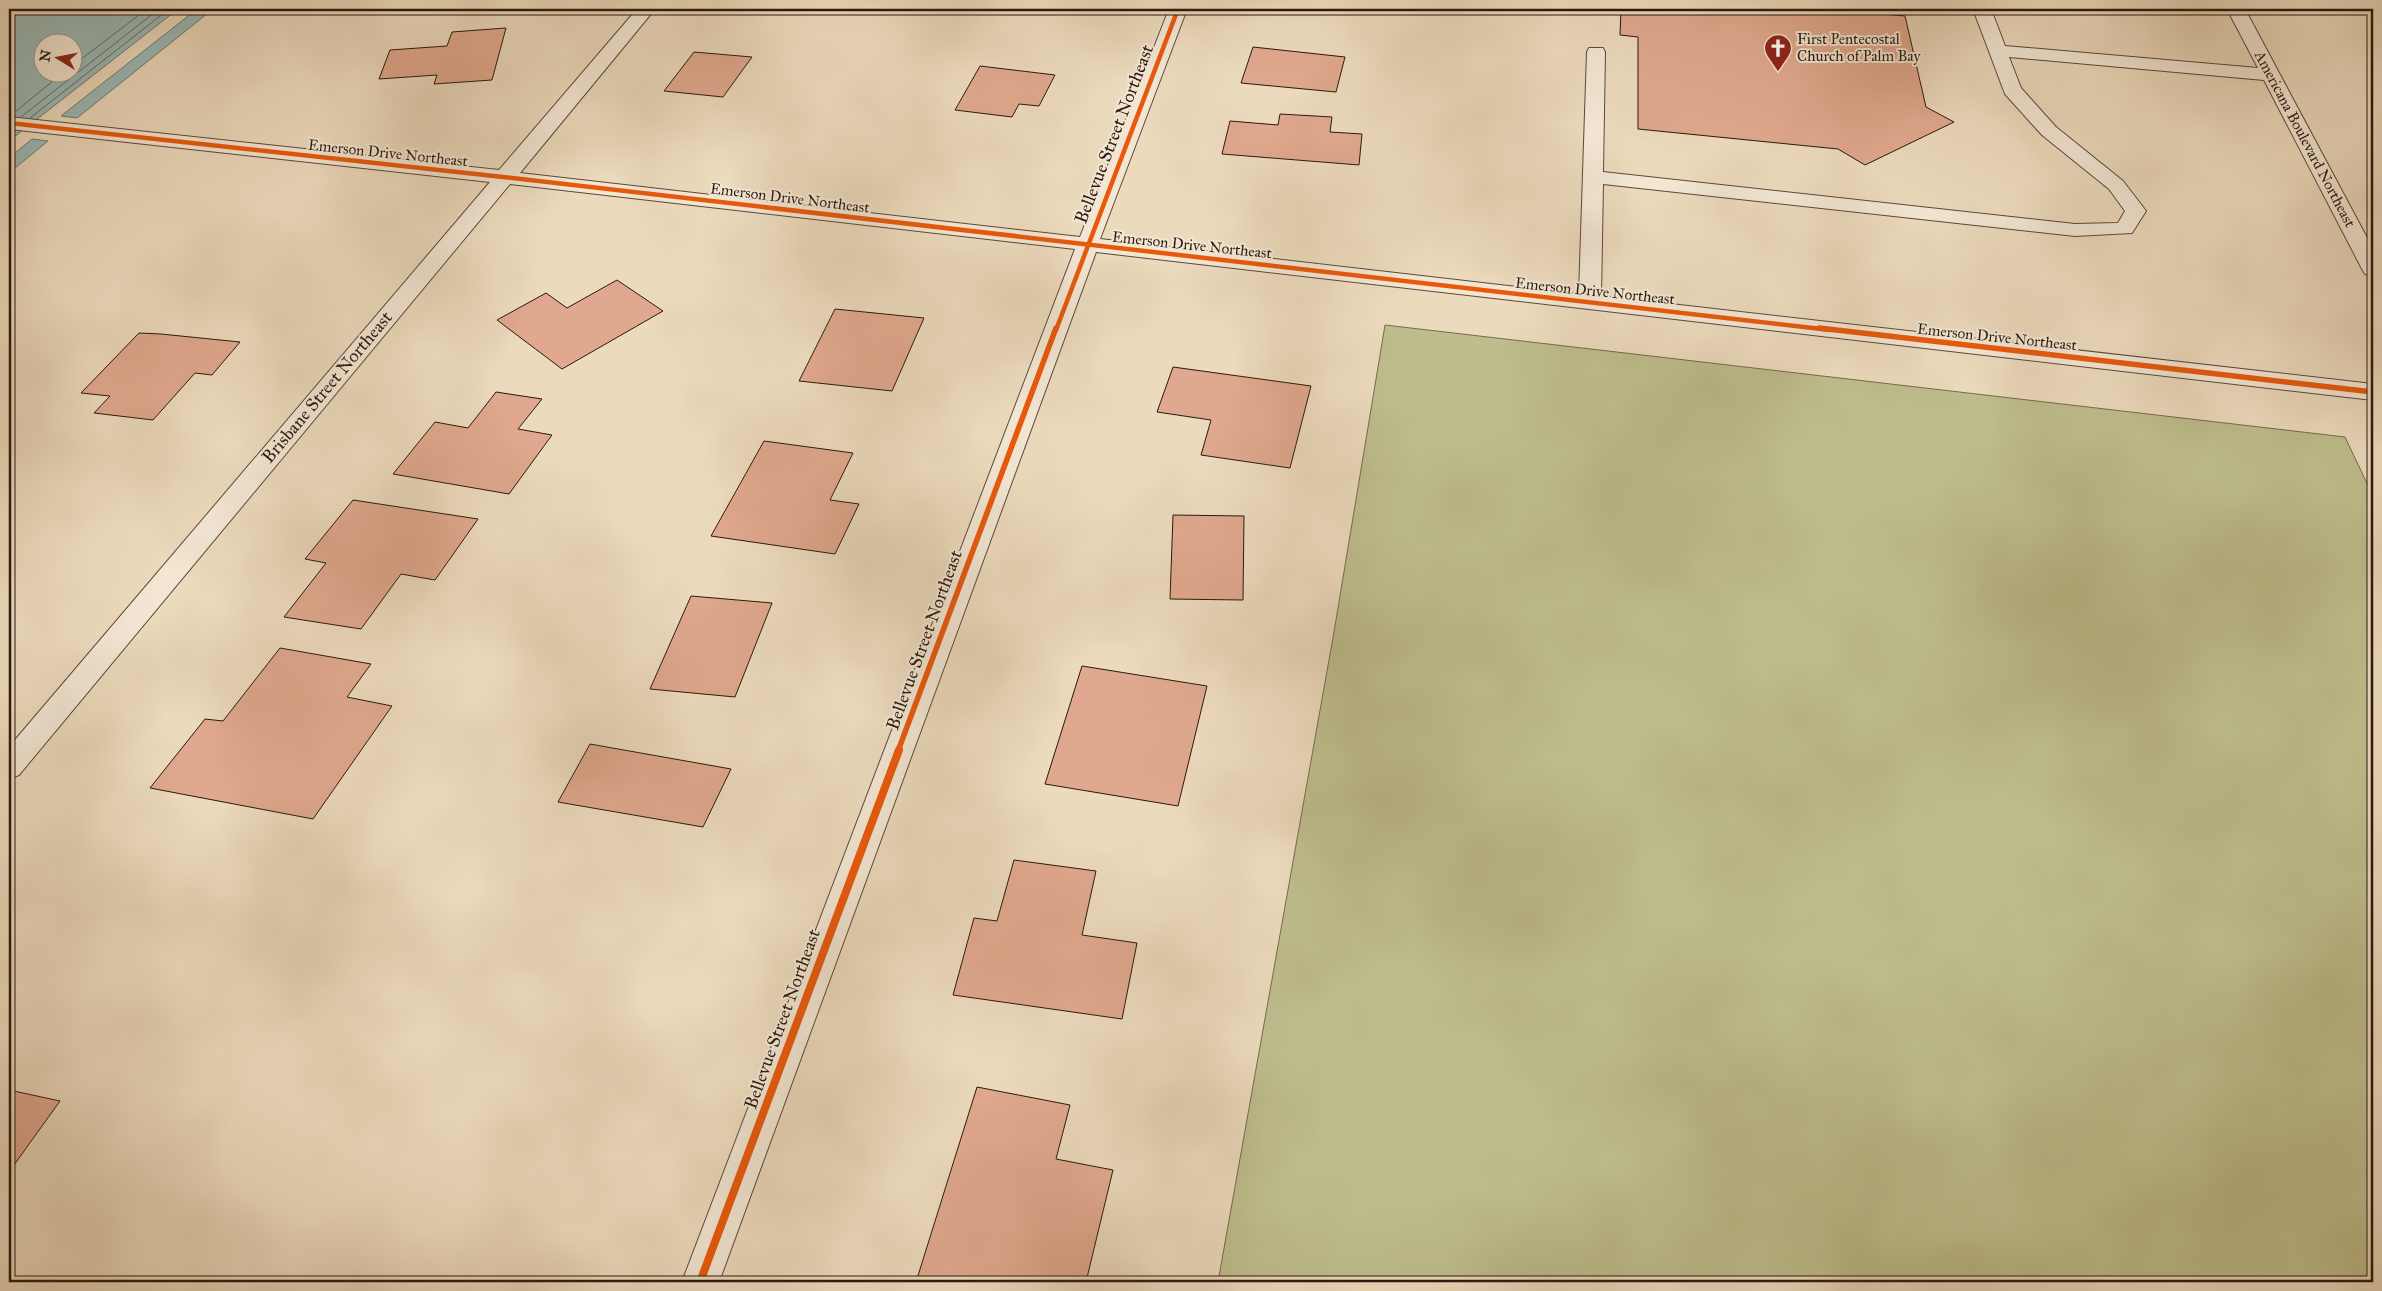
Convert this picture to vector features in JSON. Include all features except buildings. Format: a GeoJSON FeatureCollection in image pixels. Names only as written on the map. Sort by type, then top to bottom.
{"type":"FeatureCollection","features":[{"type":"Feature","properties":{"kind":"street","name":"Brisbane Street Northeast"},"geometry":{"type":"LineString","coordinates":[[9,767],[646,9]]}},
{"type":"Feature","properties":{"kind":"street","name":"Bellevue Street Northeast"},"geometry":{"type":"LineString","coordinates":[[700,1282],[1087,246],[1178,9]]}},
{"type":"Feature","properties":{"kind":"street"},"geometry":{"type":"LineString","coordinates":[[1593,177],[2075,230],[2125,229],[2136,211],[2116,186],[2049,132],[2012,90],[1982,9]]}},
{"type":"Feature","properties":{"kind":"street","name":"Americana Boulevard Northeast"},"geometry":{"type":"LineString","coordinates":[[2236,9],[2373,270]]}},
{"type":"Feature","properties":{"kind":"street"},"geometry":{"type":"LineString","coordinates":[[1999,51],[2270,75]]}},
{"type":"Feature","properties":{"kind":"street"},"geometry":{"type":"LineString","coordinates":[[1590,303],[1596,52]]}},
{"type":"Feature","properties":{"kind":"street","name":"Emerson Drive Northeast"},"geometry":{"type":"LineString","coordinates":[[9,123],[141,139],[504,177],[1087,246],[2373,392]]}},
{"type":"Feature","properties":{"kind":"shaded area"},"geometry":{"type":"Polygon","coordinates":[[[1385,325],[2345,437],[2373,496],[2373,1282],[1218,1282],[1334,632],[1385,325]]]}},
{"type":"Feature","properties":{"kind":"water"},"geometry":{"type":"Polygon","coordinates":[[[9,9],[178,9],[9,141],[9,9]]]}},
{"type":"Feature","properties":{"kind":"water"},"geometry":{"type":"Polygon","coordinates":[[[197,9],[213,9],[77,118],[61,116],[197,9]]]}},
{"type":"Feature","properties":{"kind":"water"},"geometry":{"type":"Polygon","coordinates":[[[32,139],[48,141],[9,173],[9,158],[32,139]]]}},
{"type":"Feature","properties":{"kind":"cycle path"},"geometry":{"type":"LineString","coordinates":[[700,1282],[1087,246],[1178,9]]}},
{"type":"Feature","properties":{"kind":"cycle path"},"geometry":{"type":"LineString","coordinates":[[9,123],[141,139],[503,177],[2373,392]]}},
{"type":"Feature","properties":{"kind":"place","name":"First Pentecostal Church of Palm Bay"},"geometry":{"type":"Point","coordinates":[1778,72]}}]}
